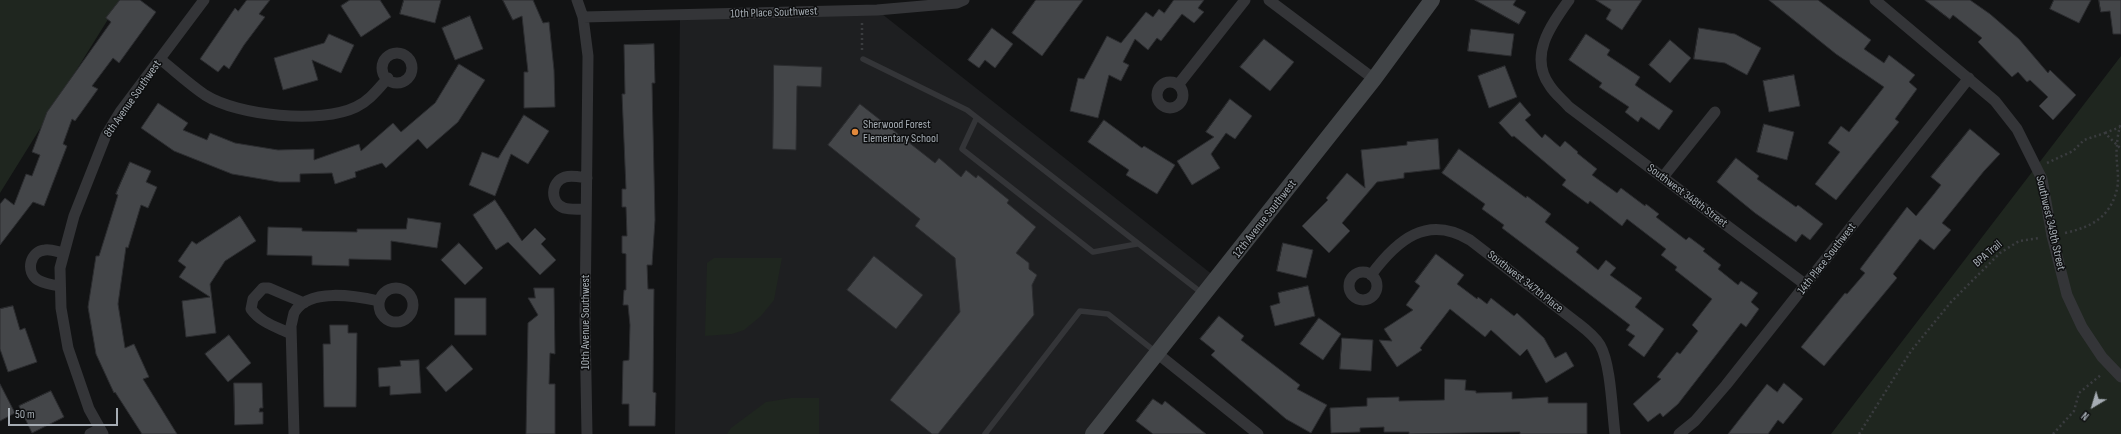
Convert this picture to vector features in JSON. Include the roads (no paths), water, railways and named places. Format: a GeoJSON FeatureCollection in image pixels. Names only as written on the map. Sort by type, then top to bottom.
{"type":"FeatureCollection","features":[{"type":"Feature","properties":{"kind":"street","name":"8th Avenue Southwest"},"geometry":{"type":"LineString","coordinates":[[98,432],[68,348],[61,308],[60,268],[85,185],[106,135],[120,112],[204,0]]}},
{"type":"Feature","properties":{"kind":"street","name":"10th Avenue Southwest"},"geometry":{"type":"LineString","coordinates":[[577,0],[583,17],[588,56],[585,322],[587,434]]}},
{"type":"Feature","properties":{"kind":"street","name":"10th Place Southwest"},"geometry":{"type":"LineString","coordinates":[[583,17],[862,10],[877,5],[957,3],[964,0]]}},
{"type":"Feature","properties":{"kind":"street"},"geometry":{"type":"LineString","coordinates":[[1178,85],[1245,0]]}},
{"type":"Feature","properties":{"kind":"street"},"geometry":{"type":"LineString","coordinates":[[1269,0],[1374,79]]}},
{"type":"Feature","properties":{"kind":"street","name":"12th Avenue Southwest"},"geometry":{"type":"LineString","coordinates":[[1093,434],[1205,295],[1374,79],[1432,0]]}},
{"type":"Feature","properties":{"kind":"street","name":"Southwest 348th Street"},"geometry":{"type":"LineString","coordinates":[[1569,0],[1550,28],[1540,55],[1543,72],[1550,86],[1569,107],[1806,285]]}},
{"type":"Feature","properties":{"kind":"street","name":"Southwest 349th Street"},"geometry":{"type":"LineString","coordinates":[[1874,0],[1995,100],[2017,129],[2042,178],[2052,236],[2067,295],[2082,327],[2121,377]]}},
{"type":"Feature","properties":{"kind":"street"},"geometry":{"type":"LineString","coordinates":[[160,59],[206,95],[228,106],[272,115],[323,114],[349,109],[363,103],[388,78]]}},
{"type":"Feature","properties":{"kind":"street","name":"14th Place Southwest"},"geometry":{"type":"LineString","coordinates":[[1679,434],[1705,409],[1806,285],[1969,78]]}},
{"type":"Feature","properties":{"kind":"street"},"geometry":{"type":"LineString","coordinates":[[1663,177],[1715,112]]}},
{"type":"Feature","properties":{"kind":"street"},"geometry":{"type":"LineString","coordinates":[[586,209],[564,208],[559,205],[553,195],[556,184],[564,177],[587,178]]}},
{"type":"Feature","properties":{"kind":"street","name":"Southwest 347th Place"},"geometry":{"type":"LineString","coordinates":[[1371,275],[1396,246],[1417,233],[1440,229],[1451,230],[1470,240],[1575,321],[1600,345],[1605,358],[1615,434]]}},
{"type":"Feature","properties":{"kind":"street"},"geometry":{"type":"LineString","coordinates":[[60,286],[38,280],[31,271],[30,265],[31,259],[39,251],[50,250],[64,253]]}},
{"type":"Feature","properties":{"kind":"street"},"geometry":{"type":"LineString","coordinates":[[292,334],[256,316],[252,309],[253,299],[263,288],[269,288],[304,303]]}},
{"type":"Feature","properties":{"kind":"street"},"geometry":{"type":"LineString","coordinates":[[294,434],[292,334],[294,313],[304,303],[316,297],[354,296],[380,302]]}},
{"type":"Feature","properties":{"kind":"street"},"geometry":{"type":"LineString","coordinates":[[1158,354],[1258,434]]}},
{"type":"Feature","properties":{"kind":"lane"},"geometry":{"type":"LineString","coordinates":[[863,59],[967,110],[976,119],[1205,295]]}},
{"type":"Feature","properties":{"kind":"lane"},"geometry":{"type":"LineString","coordinates":[[976,119],[962,149],[1093,252],[1137,244]]}},
{"type":"Feature","properties":{"kind":"lane"},"geometry":{"type":"LineString","coordinates":[[985,434],[1080,311],[1108,314],[1158,354]]}},
{"type":"Feature","properties":{"kind":"place","name":"Sherwood Forest Elementary School"},"geometry":{"type":"Point","coordinates":[855,132]}}]}
